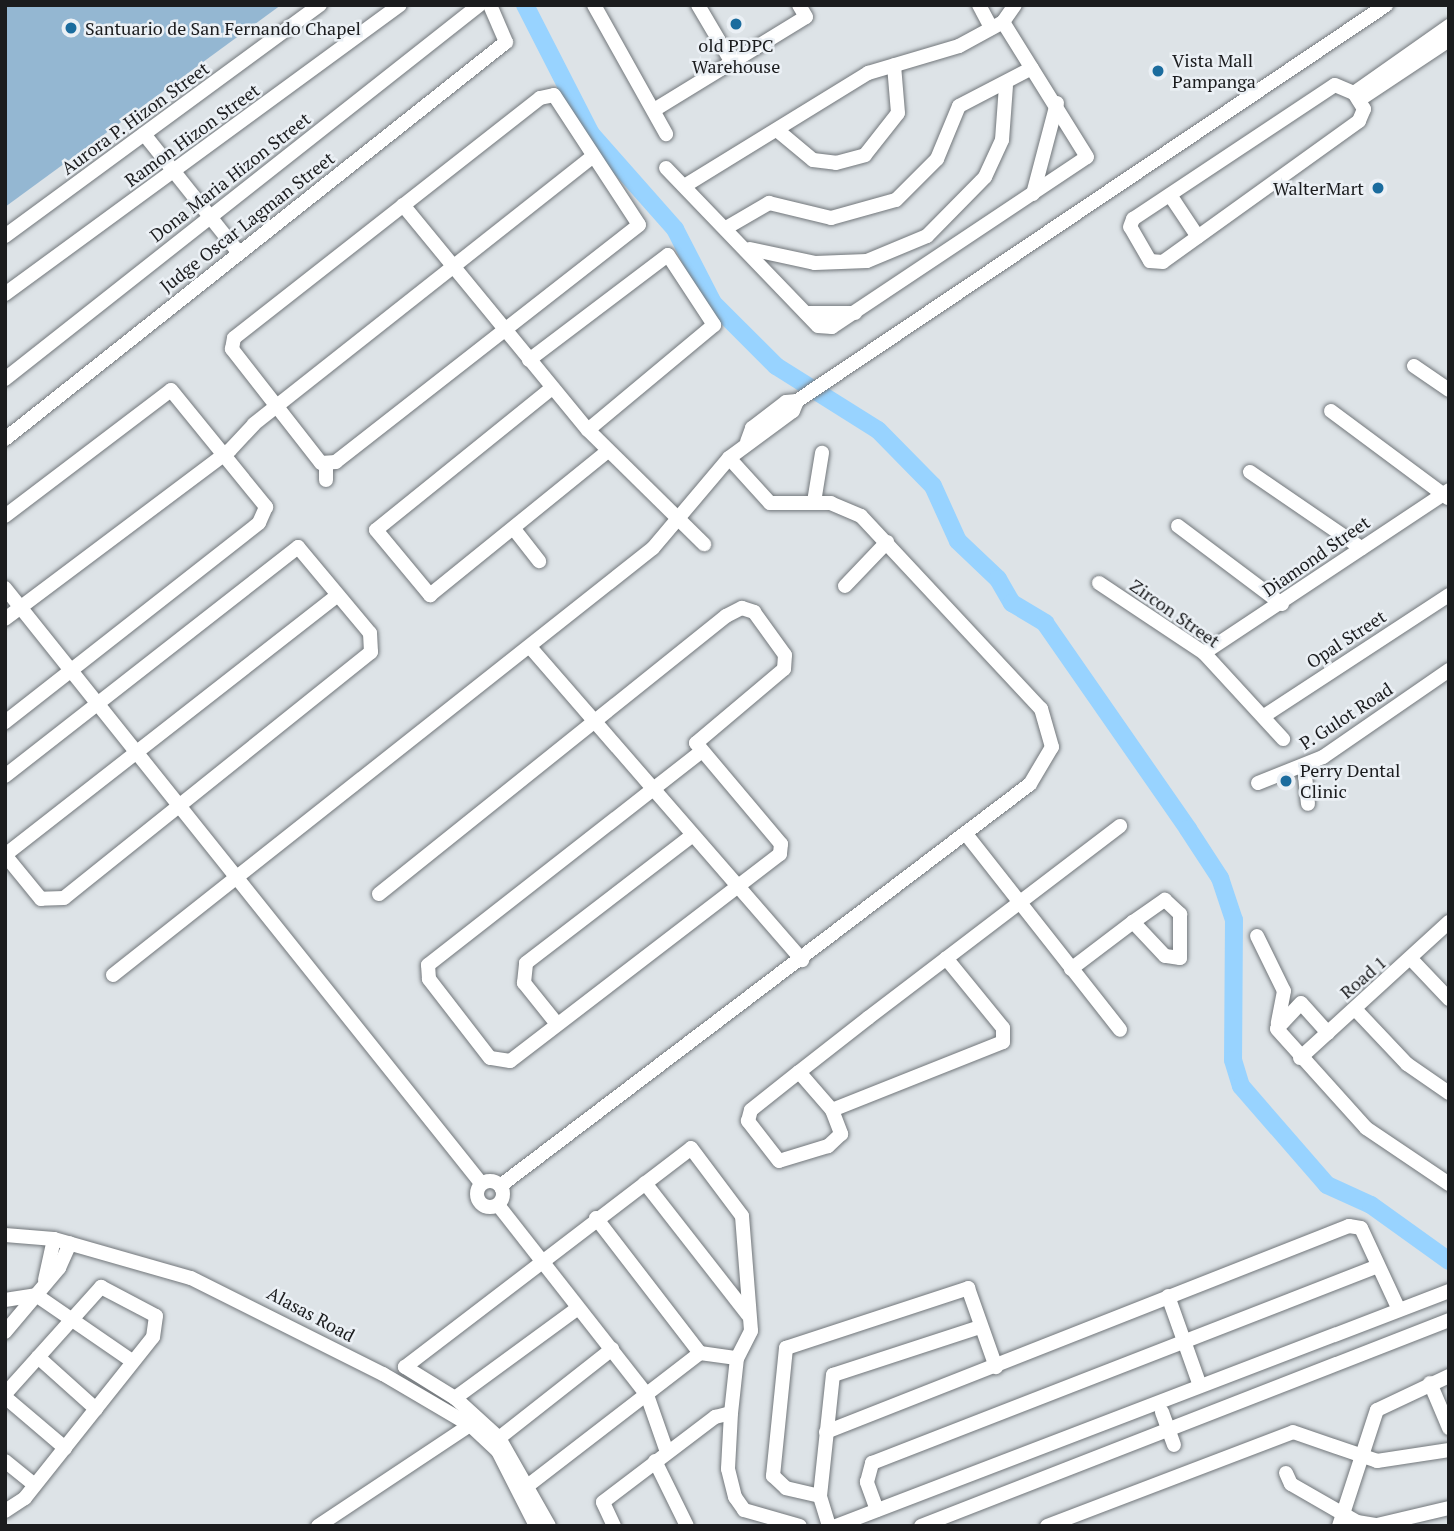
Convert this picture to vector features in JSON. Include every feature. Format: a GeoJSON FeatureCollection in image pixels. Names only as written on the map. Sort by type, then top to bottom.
{"type":"FeatureCollection","features":[{"type":"Feature","properties":{"kind":"street","name":"Aurora P. Hizon Street"},"geometry":{"type":"LineString","coordinates":[[5,236],[320,5]]}},
{"type":"Feature","properties":{"kind":"street","name":"Ramon Hizon Street"},"geometry":{"type":"LineString","coordinates":[[5,294],[400,5]]}},
{"type":"Feature","properties":{"kind":"street","name":"Dona Maria Hizon Street"},"geometry":{"type":"LineString","coordinates":[[5,379],[479,5]]}},
{"type":"Feature","properties":{"kind":"street","name":"Judge Oscar Lagman Street"},"geometry":{"type":"LineString","coordinates":[[5,439],[506,42],[507,33],[490,5]]}},
{"type":"Feature","properties":{"kind":"street"},"geometry":{"type":"LineString","coordinates":[[594,5],[666,134]]}},
{"type":"Feature","properties":{"kind":"street"},"geometry":{"type":"LineString","coordinates":[[698,5],[731,61]]}},
{"type":"Feature","properties":{"kind":"street"},"geometry":{"type":"LineString","coordinates":[[666,168],[748,249],[806,313],[824,328],[855,313],[1087,157],[1058,103],[979,5]]}},
{"type":"Feature","properties":{"kind":"street"},"geometry":{"type":"LineString","coordinates":[[685,185],[868,73],[959,46],[997,25],[1015,5]]}},
{"type":"Feature","properties":{"kind":"street"},"geometry":{"type":"LineString","coordinates":[[113,975],[653,548],[729,458],[747,442],[765,416],[802,397],[824,379],[1386,5]]}},
{"type":"Feature","properties":{"kind":"street"},"geometry":{"type":"LineString","coordinates":[[654,110],[802,11]]}},
{"type":"Feature","properties":{"kind":"street"},"geometry":{"type":"LineString","coordinates":[[1357,96],[1449,26]]}},
{"type":"Feature","properties":{"kind":"street"},"geometry":{"type":"LineString","coordinates":[[1357,96],[1449,40]]}},
{"type":"Feature","properties":{"kind":"street"},"geometry":{"type":"LineString","coordinates":[[777,130],[813,160],[836,163],[865,155],[898,113],[894,65]]}},
{"type":"Feature","properties":{"kind":"street"},"geometry":{"type":"LineString","coordinates":[[726,228],[769,203],[831,218],[876,210],[937,159],[958,107],[1006,86],[1032,68]]}},
{"type":"Feature","properties":{"kind":"street"},"geometry":{"type":"LineString","coordinates":[[1335,85],[1357,96],[1359,121],[1163,262],[1150,261],[1130,224],[1335,85]]}},
{"type":"Feature","properties":{"kind":"street"},"geometry":{"type":"LineString","coordinates":[[748,249],[815,263],[867,261],[927,236],[985,177],[1002,140],[1006,86]]}},
{"type":"Feature","properties":{"kind":"street"},"geometry":{"type":"LineString","coordinates":[[547,94],[559,98],[591,158],[639,225],[326,472],[232,349],[234,338],[403,205],[547,94]]}},
{"type":"Feature","properties":{"kind":"street"},"geometry":{"type":"LineString","coordinates":[[1033,194],[1058,103]]}},
{"type":"Feature","properties":{"kind":"street"},"geometry":{"type":"LineString","coordinates":[[144,134],[239,253]]}},
{"type":"Feature","properties":{"kind":"street"},"geometry":{"type":"LineString","coordinates":[[5,620],[225,452],[276,407],[591,158]]}},
{"type":"Feature","properties":{"kind":"street"},"geometry":{"type":"LineString","coordinates":[[1170,195],[1198,237]]}},
{"type":"Feature","properties":{"kind":"street"},"geometry":{"type":"LineString","coordinates":[[403,205],[588,429],[676,522],[704,544]]}},
{"type":"Feature","properties":{"kind":"street"},"geometry":{"type":"LineString","coordinates":[[927,236],[940,257]]}},
{"type":"Feature","properties":{"kind":"street"},"geometry":{"type":"LineString","coordinates":[[529,360],[668,255],[714,325],[588,429]]}},
{"type":"Feature","properties":{"kind":"street"},"geometry":{"type":"LineString","coordinates":[[1414,366],[1449,390]]}},
{"type":"Feature","properties":{"kind":"street"},"geometry":{"type":"LineString","coordinates":[[552,388],[376,530],[430,595],[608,451]]}},
{"type":"Feature","properties":{"kind":"street"},"geometry":{"type":"LineString","coordinates":[[5,516],[165,391],[176,392],[225,452],[264,502],[265,517],[5,722]]}},
{"type":"Feature","properties":{"kind":"street"},"geometry":{"type":"LineString","coordinates":[[1331,411],[1447,494]]}},
{"type":"Feature","properties":{"kind":"street"},"geometry":{"type":"LineString","coordinates":[[814,502],[822,453]]}},
{"type":"Feature","properties":{"kind":"street"},"geometry":{"type":"LineString","coordinates":[[5,588],[481,1184],[500,1186],[966,834],[1044,767],[1052,747],[1049,725],[1027,693],[887,542],[853,512],[814,502],[770,503],[729,458]]}},
{"type":"Feature","properties":{"kind":"street"},"geometry":{"type":"LineString","coordinates":[[1250,472],[1361,548]]}},
{"type":"Feature","properties":{"kind":"street","name":"Diamond Street"},"geometry":{"type":"LineString","coordinates":[[1204,653],[1447,494]]}},
{"type":"Feature","properties":{"kind":"street"},"geometry":{"type":"LineString","coordinates":[[1178,526],[1282,604]]}},
{"type":"Feature","properties":{"kind":"street"},"geometry":{"type":"LineString","coordinates":[[514,529],[539,561]]}},
{"type":"Feature","properties":{"kind":"street"},"geometry":{"type":"LineString","coordinates":[[845,586],[887,542]]}},
{"type":"Feature","properties":{"kind":"street"},"geometry":{"type":"LineString","coordinates":[[5,776],[298,547],[370,633],[371,652],[177,803],[57,902],[41,900],[5,855],[338,595]]}},
{"type":"Feature","properties":{"kind":"street","name":"Zircon Street"},"geometry":{"type":"LineString","coordinates":[[1099,583],[1204,653],[1283,739]]}},
{"type":"Feature","properties":{"kind":"street","name":"Opal Street"},"geometry":{"type":"LineString","coordinates":[[1264,716],[1449,595]]}},
{"type":"Feature","properties":{"kind":"street"},"geometry":{"type":"LineString","coordinates":[[379,894],[726,616],[749,609],[785,655],[786,665],[698,739],[701,752],[782,845],[780,854],[510,1061],[493,1062],[429,979],[428,965],[701,752]]}},
{"type":"Feature","properties":{"kind":"street"},"geometry":{"type":"LineString","coordinates":[[530,647],[802,960]]}},
{"type":"Feature","properties":{"kind":"street","name":"P. Gulot Road"},"geometry":{"type":"LineString","coordinates":[[1258,783],[1304,766],[1449,670]]}},
{"type":"Feature","properties":{"kind":"street"},"geometry":{"type":"LineString","coordinates":[[1304,766],[1308,804]]}},
{"type":"Feature","properties":{"kind":"street"},"geometry":{"type":"LineString","coordinates":[[799,1072],[841,1124],[838,1140],[793,1159],[773,1155],[747,1118],[799,1072],[1120,826]]}},
{"type":"Feature","properties":{"kind":"street"},"geometry":{"type":"LineString","coordinates":[[966,834],[1121,1030]]}},
{"type":"Feature","properties":{"kind":"street"},"geometry":{"type":"LineString","coordinates":[[557,1024],[524,982],[526,963],[693,835]]}},
{"type":"Feature","properties":{"kind":"street"},"geometry":{"type":"LineString","coordinates":[[1072,969],[1133,922]]}},
{"type":"Feature","properties":{"kind":"street","name":"Road 1"},"geometry":{"type":"LineString","coordinates":[[1300,1058],[1412,960],[1449,922]]}},
{"type":"Feature","properties":{"kind":"street"},"geometry":{"type":"LineString","coordinates":[[1257,936],[1284,991],[1278,1023],[1279,1036],[1366,1128],[1449,1184]]}},
{"type":"Feature","properties":{"kind":"street"},"geometry":{"type":"LineString","coordinates":[[832,1110],[1003,1042],[1003,1028],[946,958]]}},
{"type":"Feature","properties":{"kind":"street"},"geometry":{"type":"LineString","coordinates":[[1412,960],[1449,999]]}},
{"type":"Feature","properties":{"kind":"street"},"geometry":{"type":"LineString","coordinates":[[1278,1023],[1304,1004],[1328,1033]]}},
{"type":"Feature","properties":{"kind":"street"},"geometry":{"type":"LineString","coordinates":[[1355,1009],[1407,1064],[1449,1093]]}},
{"type":"Feature","properties":{"kind":"street"},"geometry":{"type":"LineString","coordinates":[[549,1526],[530,1485],[499,1438],[455,1398],[410,1373],[407,1363],[691,1148],[742,1216],[751,1331],[737,1358],[731,1413],[728,1469],[738,1505],[800,1526]]}},
{"type":"Feature","properties":{"kind":"street"},"geometry":{"type":"LineString","coordinates":[[645,1183],[748,1315]]}},
{"type":"Feature","properties":{"kind":"street"},"geometry":{"type":"LineString","coordinates":[[481,1184],[478,1200],[487,1207],[498,1205]]}},
{"type":"Feature","properties":{"kind":"street"},"geometry":{"type":"LineString","coordinates":[[500,1186],[498,1205],[647,1395],[661,1456],[687,1526]]}},
{"type":"Feature","properties":{"kind":"street"},"geometry":{"type":"LineString","coordinates":[[596,1219],[700,1353],[737,1358]]}},
{"type":"Feature","properties":{"kind":"street"},"geometry":{"type":"LineString","coordinates":[[826,1432],[1349,1226],[1361,1228],[1399,1310]]}},
{"type":"Feature","properties":{"kind":"street","name":"Alasas Road"},"geometry":{"type":"LineString","coordinates":[[5,1235],[54,1238],[240,1298],[470,1425],[510,1468],[536,1526]]}},
{"type":"Feature","properties":{"kind":"street"},"geometry":{"type":"LineString","coordinates":[[45,1280],[54,1238]]}},
{"type":"Feature","properties":{"kind":"street"},"geometry":{"type":"LineString","coordinates":[[5,1332],[45,1280],[59,1268],[70,1243]]}},
{"type":"Feature","properties":{"kind":"street"},"geometry":{"type":"LineString","coordinates":[[877,1510],[867,1482],[872,1463],[1378,1266]]}},
{"type":"Feature","properties":{"kind":"street"},"geometry":{"type":"LineString","coordinates":[[5,1511],[36,1485],[96,1409],[158,1324],[149,1310],[101,1287],[5,1395],[65,1448]]}},
{"type":"Feature","properties":{"kind":"street"},"geometry":{"type":"LineString","coordinates":[[820,1496],[786,1488],[773,1476],[786,1348],[968,1289],[996,1367]]}},
{"type":"Feature","properties":{"kind":"street"},"geometry":{"type":"LineString","coordinates":[[836,1526],[1199,1383],[1449,1291]]}},
{"type":"Feature","properties":{"kind":"street"},"geometry":{"type":"LineString","coordinates":[[5,1300],[36,1295],[132,1361]]}},
{"type":"Feature","properties":{"kind":"street"},"geometry":{"type":"LineString","coordinates":[[1167,1296],[1199,1383]]}},
{"type":"Feature","properties":{"kind":"street"},"geometry":{"type":"LineString","coordinates":[[455,1398],[578,1308]]}},
{"type":"Feature","properties":{"kind":"street"},"geometry":{"type":"LineString","coordinates":[[921,1526],[1449,1320]]}},
{"type":"Feature","properties":{"kind":"street"},"geometry":{"type":"LineString","coordinates":[[829,1526],[820,1496],[834,1374],[980,1327]]}},
{"type":"Feature","properties":{"kind":"street"},"geometry":{"type":"LineString","coordinates":[[499,1438],[612,1349]]}},
{"type":"Feature","properties":{"kind":"street"},"geometry":{"type":"LineString","coordinates":[[530,1485],[700,1353]]}},
{"type":"Feature","properties":{"kind":"street"},"geometry":{"type":"LineString","coordinates":[[38,1357],[96,1409]]}},
{"type":"Feature","properties":{"kind":"street"},"geometry":{"type":"LineString","coordinates":[[1342,1521],[1377,1409],[1449,1376]]}},
{"type":"Feature","properties":{"kind":"street"},"geometry":{"type":"LineString","coordinates":[[1430,1383],[1449,1428]]}},
{"type":"Feature","properties":{"kind":"street"},"geometry":{"type":"LineString","coordinates":[[1161,1412],[1174,1445]]}},
{"type":"Feature","properties":{"kind":"street"},"geometry":{"type":"LineString","coordinates":[[614,1526],[603,1502],[715,1417],[731,1413]]}},
{"type":"Feature","properties":{"kind":"street"},"geometry":{"type":"LineString","coordinates":[[318,1526],[470,1425]]}},
{"type":"Feature","properties":{"kind":"street"},"geometry":{"type":"LineString","coordinates":[[1047,1526],[1279,1435],[1306,1434],[1377,1461],[1449,1450]]}},
{"type":"Feature","properties":{"kind":"street"},"geometry":{"type":"LineString","coordinates":[[5,1461],[36,1485]]}},
{"type":"Feature","properties":{"kind":"street"},"geometry":{"type":"LineString","coordinates":[[1286,1473],[1291,1484],[1342,1521],[1377,1525],[1449,1508]]}},
{"type":"Feature","properties":{"kind":"shaded area"},"geometry":{"type":"Polygon","coordinates":[[[5,5],[281,5],[5,207],[5,5]]]}},
{"type":"Feature","properties":{"kind":"waterway"},"geometry":{"type":"LineString","coordinates":[[525,5],[591,134],[675,229],[713,303],[776,366],[878,430],[933,486],[958,541],[998,579],[1012,603],[1045,623],[1188,829],[1220,878],[1234,920],[1233,1060],[1241,1086],[1327,1185],[1371,1205],[1449,1261]]}},
{"type":"Feature","properties":{"kind":"place","name":"old PDPC Warehouse"},"geometry":{"type":"Point","coordinates":[736,24]}},
{"type":"Feature","properties":{"kind":"place","name":"Santuario de San Fernando Chapel"},"geometry":{"type":"Point","coordinates":[71,28]}},
{"type":"Feature","properties":{"kind":"place","name":"Vista Mall Pampanga"},"geometry":{"type":"Point","coordinates":[1158,71]}},
{"type":"Feature","properties":{"kind":"place","name":"WalterMart"},"geometry":{"type":"Point","coordinates":[1378,188]}},
{"type":"Feature","properties":{"kind":"place","name":"Perry Dental Clinic"},"geometry":{"type":"Point","coordinates":[1286,781]}}]}
